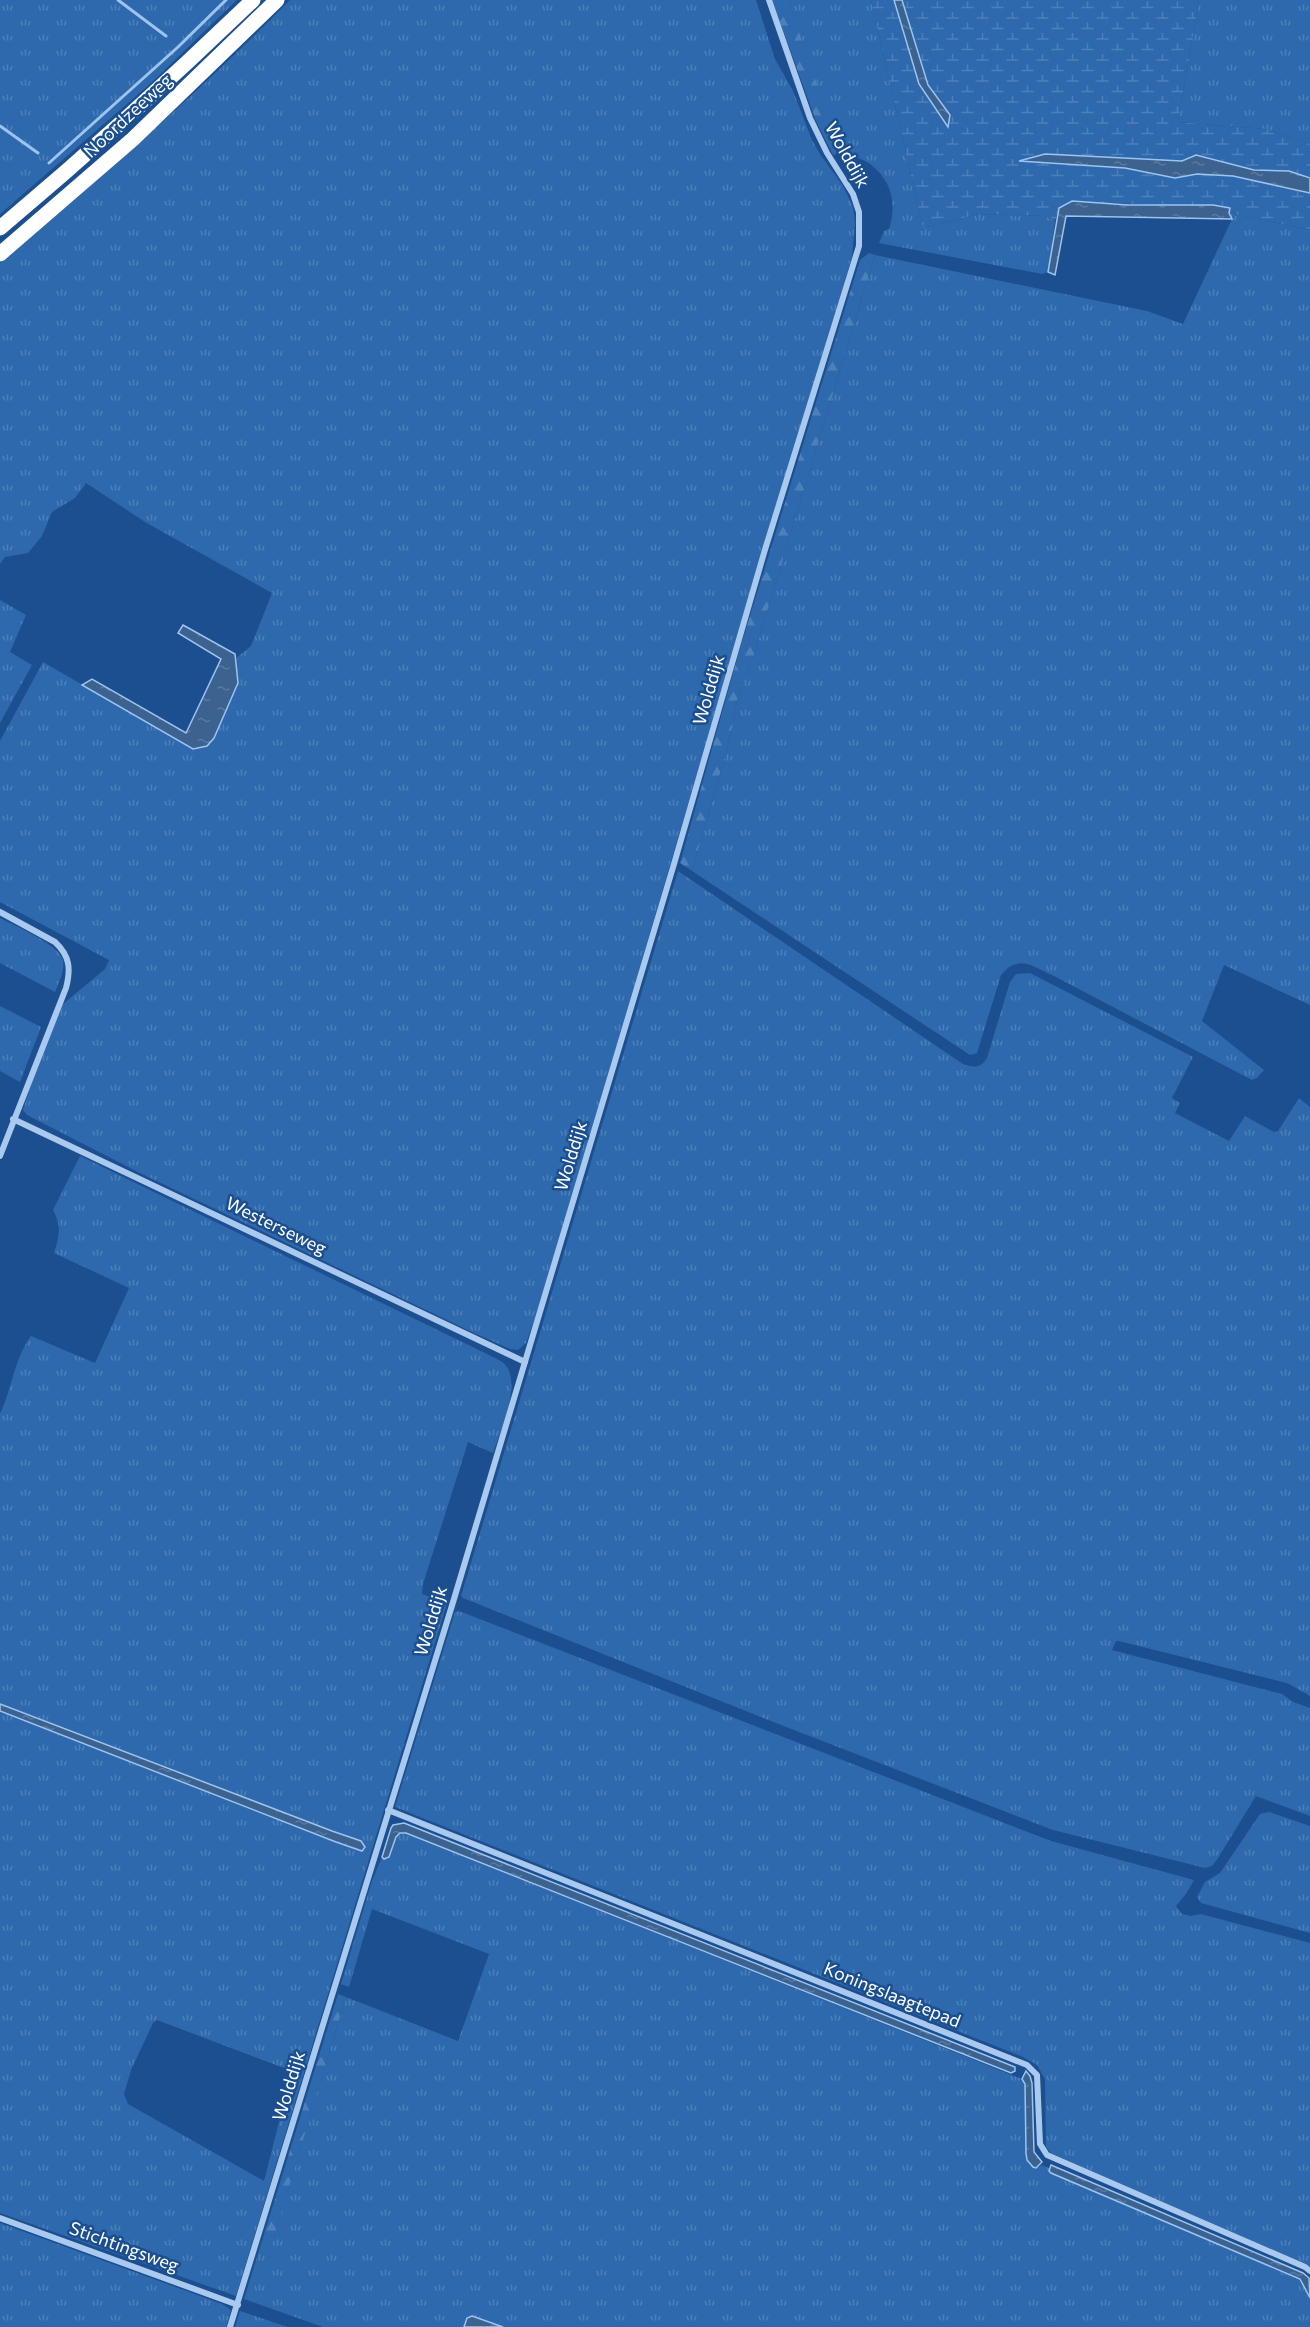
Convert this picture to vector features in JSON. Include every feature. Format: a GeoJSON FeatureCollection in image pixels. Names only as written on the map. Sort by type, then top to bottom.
{"type":"FeatureCollection","features":[{"type":"Feature","properties":{"kind":"highway","name":"Noordzeeweg"},"geometry":{"type":"LineString","coordinates":[[0,228],[76,164],[174,76],[253,0]]}},
{"type":"Feature","properties":{"kind":"highway","name":"Noordzeeweg"},"geometry":{"type":"LineString","coordinates":[[0,254],[133,139],[277,0]]}},
{"type":"Feature","properties":{"kind":"street","name":"Wolddijk"},"geometry":{"type":"LineString","coordinates":[[231,2327],[525,1362],[764,553],[859,246],[859,212],[853,194],[827,153],[810,118],[769,0]]}},
{"type":"Feature","properties":{"kind":"street"},"geometry":{"type":"LineString","coordinates":[[0,912],[55,942],[62,948],[70,967],[66,988],[0,1156]]}},
{"type":"Feature","properties":{"kind":"street","name":"Westerseweg"},"geometry":{"type":"LineString","coordinates":[[13,1119],[525,1362]]}},
{"type":"Feature","properties":{"kind":"street","name":"Koningslaagtepad"},"geometry":{"type":"LineString","coordinates":[[388,1810],[1027,2065],[1037,2075],[1040,2144],[1047,2155],[1305,2266],[1310,2271]]}},
{"type":"Feature","properties":{"kind":"street","name":"Stichtingsweg"},"geometry":{"type":"LineString","coordinates":[[0,2218],[238,2305]]}},
{"type":"Feature","properties":{"kind":"green space"},"geometry":{"type":"Polygon","coordinates":[[[0,0],[237,0],[150,84],[0,214],[0,0]]]}},
{"type":"Feature","properties":{"kind":"green space"},"geometry":{"type":"Polygon","coordinates":[[[290,0],[756,0],[775,59],[793,91],[812,140],[843,186],[853,207],[855,223],[852,256],[844,284],[536,1315],[526,1343],[518,1350],[510,1349],[472,1332],[140,1173],[27,1115],[23,1110],[33,1078],[63,1004],[105,969],[109,960],[0,902],[0,741],[43,662],[193,749],[214,738],[238,683],[236,658],[251,646],[272,593],[145,522],[86,483],[75,498],[52,512],[42,536],[28,553],[5,557],[0,564],[0,263],[148,135],[290,0]]]}},
{"type":"Feature","properties":{"kind":"green space"},"geometry":{"type":"Polygon","coordinates":[[[772,0],[788,0],[828,117],[816,121],[772,0]]]}},
{"type":"Feature","properties":{"kind":"green space"},"geometry":{"type":"Polygon","coordinates":[[[788,0],[871,0],[923,228],[979,214],[1045,216],[1055,221],[1048,272],[1042,274],[879,243],[884,231],[889,229],[891,220],[892,202],[888,185],[877,170],[867,162],[844,152],[833,155],[816,121],[827,117],[788,0]]]}},
{"type":"Feature","properties":{"kind":"green space"},"geometry":{"type":"Polygon","coordinates":[[[871,0],[894,0],[919,84],[947,126],[950,115],[928,85],[902,0],[1199,0],[1178,122],[1265,129],[1310,144],[1310,178],[1289,171],[1254,170],[1196,155],[1182,161],[1045,154],[1022,161],[1125,168],[1175,178],[1197,174],[1233,176],[1310,193],[1310,230],[1229,213],[1230,209],[1072,201],[1059,208],[1055,221],[1045,216],[979,214],[923,228],[871,0]]]}},
{"type":"Feature","properties":{"kind":"green space"},"geometry":{"type":"Polygon","coordinates":[[[1199,0],[1310,0],[1310,144],[1265,129],[1178,122],[1199,0]]]}},
{"type":"Feature","properties":{"kind":"green space"},"geometry":{"type":"Polygon","coordinates":[[[1229,213],[1310,230],[1310,1005],[1224,965],[1202,1021],[1264,1070],[1252,1080],[1052,975],[1020,963],[1007,969],[1001,975],[977,1053],[970,1055],[692,871],[729,742],[738,696],[753,658],[875,255],[1147,311],[1183,324],[1232,219],[1229,213]]]}},
{"type":"Feature","properties":{"kind":"green space"},"geometry":{"type":"Polygon","coordinates":[[[869,253],[875,255],[753,658],[738,696],[729,742],[692,871],[680,863],[741,645],[860,260],[869,253]]]}},
{"type":"Feature","properties":{"kind":"green space"},"geometry":{"type":"Polygon","coordinates":[[[0,600],[26,615],[10,652],[32,665],[0,723],[0,600]]]}},
{"type":"Feature","properties":{"kind":"green space"},"geometry":{"type":"Polygon","coordinates":[[[678,871],[963,1064],[977,1066],[985,1061],[1010,982],[1016,974],[1030,973],[1193,1057],[1172,1098],[1180,1103],[1175,1113],[1229,1141],[1245,1116],[1274,1132],[1278,1131],[1299,1098],[1310,1107],[1310,1696],[1287,1683],[1119,1641],[1116,1641],[1112,1650],[1282,1694],[1293,1702],[1310,1708],[1310,1816],[1256,1796],[1218,1858],[1212,1866],[1205,1868],[1053,1830],[781,1725],[461,1596],[678,871]]]}},
{"type":"Feature","properties":{"kind":"green space"},"geometry":{"type":"Polygon","coordinates":[[[0,918],[35,936],[59,954],[63,960],[63,968],[55,992],[0,963],[0,918]]]}},
{"type":"Feature","properties":{"kind":"green space"},"geometry":{"type":"Polygon","coordinates":[[[0,1006],[41,1027],[20,1082],[0,1071],[0,1006]]]}},
{"type":"Feature","properties":{"kind":"green space"},"geometry":{"type":"Polygon","coordinates":[[[80,1156],[496,1358],[506,1365],[510,1376],[508,1409],[493,1453],[468,1442],[423,1584],[422,1594],[447,1603],[236,2296],[0,2213],[0,1711],[336,1842],[364,1844],[0,1704],[0,1414],[17,1364],[31,1336],[95,1363],[129,1288],[54,1253],[59,1232],[58,1221],[53,1210],[80,1156]],[[157,2020],[153,2023],[131,2070],[124,2094],[128,2104],[264,2181],[292,2071],[157,2020]]]}},
{"type":"Feature","properties":{"kind":"green space"},"geometry":{"type":"Polygon","coordinates":[[[459,1611],[1051,1841],[1194,1880],[1176,1906],[1182,1914],[1191,1916],[1201,1914],[1310,1943],[1310,2267],[1051,2153],[1046,2147],[1045,2079],[1037,2065],[1023,2057],[395,1807],[455,1612],[459,1611]]]}},
{"type":"Feature","properties":{"kind":"green space"},"geometry":{"type":"Polygon","coordinates":[[[1269,1812],[1310,1826],[1310,1933],[1201,1903],[1197,1897],[1205,1882],[1220,1873],[1260,1814],[1269,1812]]]}},
{"type":"Feature","properties":{"kind":"green space"},"geometry":{"type":"Polygon","coordinates":[[[400,1833],[406,1833],[1022,2079],[1025,2084],[1026,2153],[1039,2167],[1041,2165],[1049,2168],[1051,2173],[1300,2279],[1310,2298],[1310,2327],[503,2327],[472,2316],[467,2318],[464,2327],[323,2327],[244,2299],[262,2241],[272,2243],[346,1997],[458,2041],[489,1954],[372,1909],[349,1987],[341,1984],[372,1881],[382,1857],[387,1859],[389,1857],[400,1833]]]}},
{"type":"Feature","properties":{"kind":"green space"},"geometry":{"type":"Polygon","coordinates":[[[338,1994],[346,1997],[272,2244],[262,2241],[338,1994]]]}},
{"type":"Feature","properties":{"kind":"green space"},"geometry":{"type":"Polygon","coordinates":[[[0,2223],[222,2304],[231,2310],[226,2327],[0,2327],[0,2223]]]}},
{"type":"Feature","properties":{"kind":"green space"},"geometry":{"type":"Polygon","coordinates":[[[240,2311],[288,2327],[235,2327],[240,2311]]]}},
{"type":"Feature","properties":{"kind":"water"},"geometry":{"type":"Polygon","coordinates":[[[894,0],[902,0],[928,85],[950,115],[948,127],[919,84],[894,0]]]}},
{"type":"Feature","properties":{"kind":"water"},"geometry":{"type":"Polygon","coordinates":[[[1045,154],[1182,161],[1196,155],[1254,170],[1289,171],[1310,178],[1310,193],[1233,176],[1197,174],[1175,178],[1125,168],[1019,161],[1045,154]]]}},
{"type":"Feature","properties":{"kind":"water"},"geometry":{"type":"Polygon","coordinates":[[[1072,201],[1128,205],[1213,205],[1230,208],[1229,213],[1232,219],[1066,216],[1055,275],[1048,272],[1059,208],[1072,201]]]}},
{"type":"Feature","properties":{"kind":"water"},"geometry":{"type":"Polygon","coordinates":[[[183,625],[235,654],[238,683],[214,738],[207,746],[193,749],[82,685],[92,679],[186,733],[221,659],[178,633],[183,625]]]}},
{"type":"Feature","properties":{"kind":"water"},"geometry":{"type":"Polygon","coordinates":[[[0,1704],[361,1841],[365,1847],[362,1851],[336,1842],[0,1711],[0,1704]]]}},
{"type":"Feature","properties":{"kind":"water"},"geometry":{"type":"Polygon","coordinates":[[[404,1823],[1015,2067],[1015,2071],[1011,2073],[406,1833],[400,1833],[396,1837],[389,1857],[384,1859],[382,1857],[391,1828],[393,1825],[404,1823]]]}},
{"type":"Feature","properties":{"kind":"water"},"geometry":{"type":"Polygon","coordinates":[[[1026,2071],[1032,2083],[1034,2152],[1042,2162],[1036,2168],[1027,2160],[1026,2153],[1025,2084],[1022,2079],[1026,2071]]]}},
{"type":"Feature","properties":{"kind":"water"},"geometry":{"type":"Polygon","coordinates":[[[1051,2165],[1303,2273],[1309,2278],[1310,2298],[1300,2279],[1051,2173],[1049,2171],[1051,2165]]]}},
{"type":"Feature","properties":{"kind":"water"},"geometry":{"type":"Polygon","coordinates":[[[472,2316],[503,2327],[464,2327],[467,2318],[472,2316]]]}},
{"type":"Feature","properties":{"kind":"waterway"},"geometry":{"type":"LineString","coordinates":[[118,0],[166,36]]}},
{"type":"Feature","properties":{"kind":"waterway"},"geometry":{"type":"LineString","coordinates":[[49,163],[178,47],[226,0]]}},
{"type":"Feature","properties":{"kind":"waterway"},"geometry":{"type":"LineString","coordinates":[[0,126],[38,153]]}}]}
